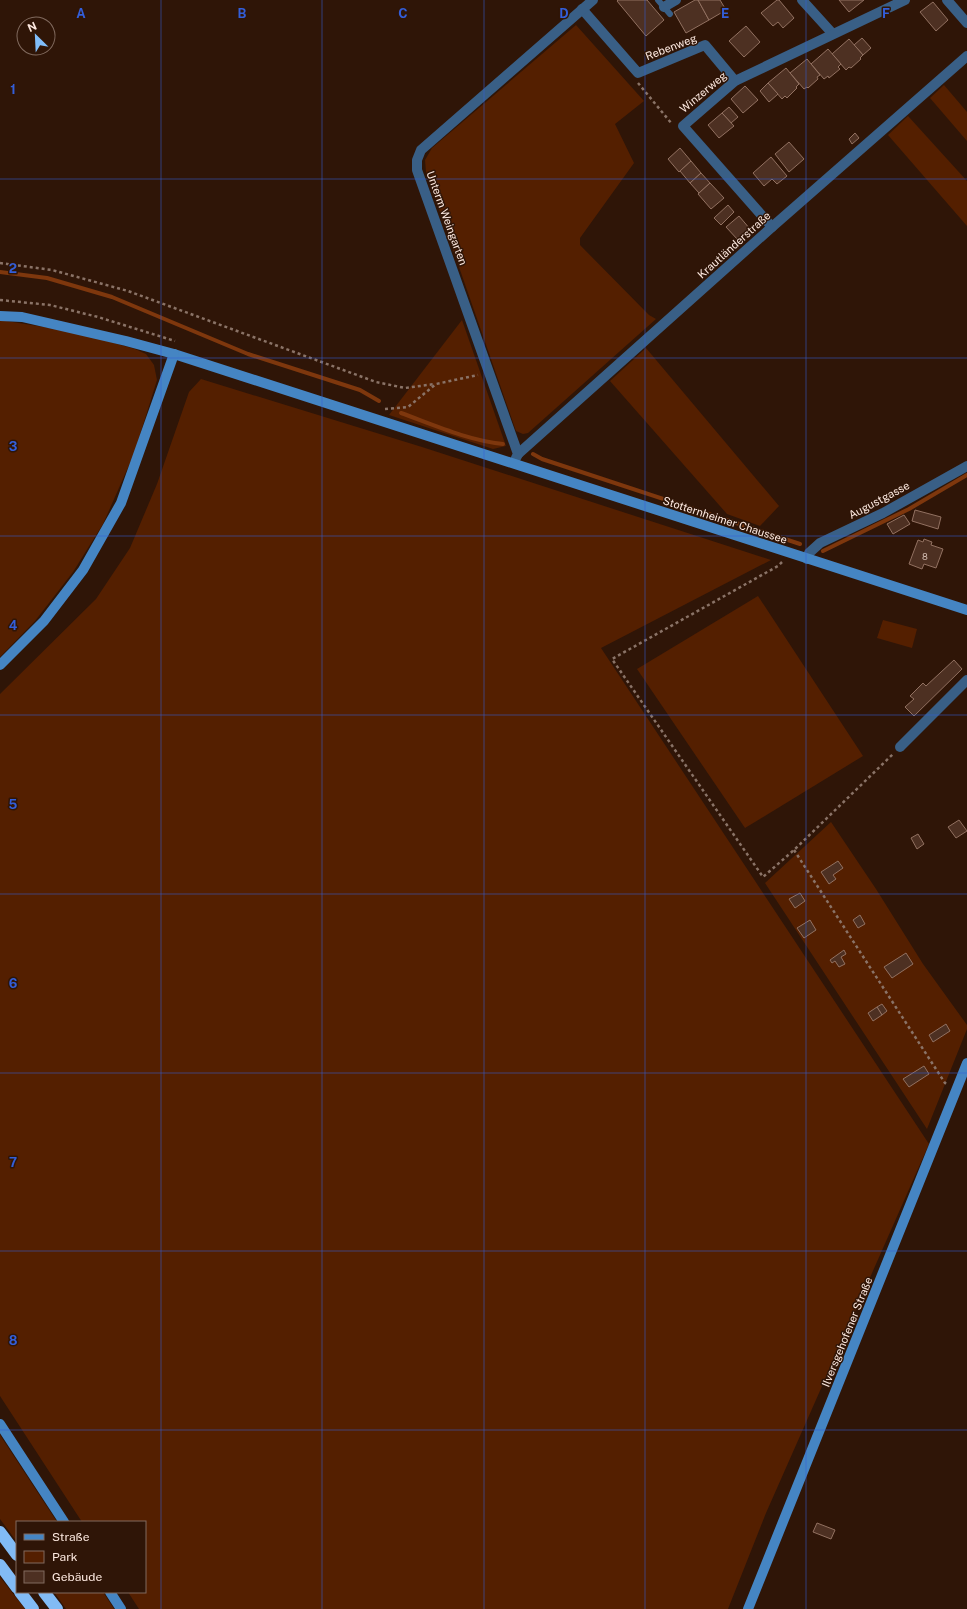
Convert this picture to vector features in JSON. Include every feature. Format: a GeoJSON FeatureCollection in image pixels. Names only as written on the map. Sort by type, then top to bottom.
{"type":"FeatureCollection","features":[{"type":"Feature","properties":{"kind":"highway"},"geometry":{"type":"LineString","coordinates":[[0,1532],[16,1554]]}},
{"type":"Feature","properties":{"kind":"highway"},"geometry":{"type":"LineString","coordinates":[[0,1565],[16,1587]]}},
{"type":"Feature","properties":{"kind":"highway"},"geometry":{"type":"LineString","coordinates":[[21,1593],[33,1609]]}},
{"type":"Feature","properties":{"kind":"highway"},"geometry":{"type":"LineString","coordinates":[[45,1593],[57,1609]]}},
{"type":"Feature","properties":{"kind":"street","name":"Unterm Weingarten"},"geometry":{"type":"LineString","coordinates":[[518,454],[417,170],[417,160],[421,150],[593,0]]}},
{"type":"Feature","properties":{"kind":"street"},"geometry":{"type":"LineString","coordinates":[[664,7],[676,0]]}},
{"type":"Feature","properties":{"kind":"street"},"geometry":{"type":"LineString","coordinates":[[802,0],[832,33]]}},
{"type":"Feature","properties":{"kind":"street","name":"Winzerweg"},"geometry":{"type":"LineString","coordinates":[[772,227],[683,126],[735,81],[832,33],[905,0]]}},
{"type":"Feature","properties":{"kind":"street"},"geometry":{"type":"LineString","coordinates":[[947,0],[967,23]]}},
{"type":"Feature","properties":{"kind":"street","name":"Rebenweg"},"geometry":{"type":"LineString","coordinates":[[582,9],[638,73],[705,45],[735,81]]}},
{"type":"Feature","properties":{"kind":"street","name":"Krautländerstraße"},"geometry":{"type":"LineString","coordinates":[[518,454],[772,227],[967,56]]}},
{"type":"Feature","properties":{"kind":"street","name":"Stotternheimer Chaussee"},"geometry":{"type":"LineString","coordinates":[[0,316],[22,318],[126,340],[174,354],[514,463],[789,554],[967,610]]}},
{"type":"Feature","properties":{"kind":"street"},"geometry":{"type":"LineString","coordinates":[[0,665],[44,621],[83,570],[121,503],[174,354]]}},
{"type":"Feature","properties":{"kind":"street"},"geometry":{"type":"LineString","coordinates":[[514,463],[518,454]]}},
{"type":"Feature","properties":{"kind":"street","name":"Augustgasse"},"geometry":{"type":"LineString","coordinates":[[807,559],[809,553],[820,543],[883,513],[967,466]]}},
{"type":"Feature","properties":{"kind":"street"},"geometry":{"type":"LineString","coordinates":[[900,746],[967,680]]}},
{"type":"Feature","properties":{"kind":"street","name":"Ilversgehofener Straße"},"geometry":{"type":"LineString","coordinates":[[748,1609],[967,1063]]}},
{"type":"Feature","properties":{"kind":"street"},"geometry":{"type":"LineString","coordinates":[[0,1424],[63,1521]]}},
{"type":"Feature","properties":{"kind":"street"},"geometry":{"type":"LineString","coordinates":[[111,1593],[122,1609]]}},
{"type":"Feature","properties":{"kind":"path"},"geometry":{"type":"LineString","coordinates":[[638,73],[637,82],[674,126],[683,126]]}},
{"type":"Feature","properties":{"kind":"path"},"geometry":{"type":"LineString","coordinates":[[0,263],[52,270],[128,291],[376,382],[405,388],[436,384],[489,372]]}},
{"type":"Feature","properties":{"kind":"path"},"geometry":{"type":"LineString","coordinates":[[0,300],[57,307],[98,317],[178,342]]}},
{"type":"Feature","properties":{"kind":"path"},"geometry":{"type":"LineString","coordinates":[[382,410],[408,407],[436,384]]}},
{"type":"Feature","properties":{"kind":"path"},"geometry":{"type":"LineString","coordinates":[[789,554],[778,566],[612,659],[763,877],[794,850],[900,746]]}},
{"type":"Feature","properties":{"kind":"path"},"geometry":{"type":"LineString","coordinates":[[794,850],[946,1083]]}},
{"type":"Feature","properties":{"kind":"green space"},"geometry":{"type":"Polygon","coordinates":[[[576,25],[644,101],[615,124],[634,163],[580,238],[580,245],[649,315],[656,319],[528,433],[523,434],[516,431],[426,172],[425,160],[432,148],[576,25]]]}},
{"type":"Feature","properties":{"kind":"green space"},"geometry":{"type":"Polygon","coordinates":[[[944,85],[967,112],[967,141],[930,98],[944,85]]]}},
{"type":"Feature","properties":{"kind":"green space"},"geometry":{"type":"Polygon","coordinates":[[[908,116],[967,181],[967,226],[888,135],[908,116]]]}},
{"type":"Feature","properties":{"kind":"green space"},"geometry":{"type":"Polygon","coordinates":[[[0,320],[75,332],[135,349],[146,354],[154,365],[157,380],[134,454],[103,524],[73,572],[35,621],[0,657],[0,320]]]}},
{"type":"Feature","properties":{"kind":"green space"},"geometry":{"type":"Polygon","coordinates":[[[462,320],[506,446],[493,449],[389,415],[462,320]]]}},
{"type":"Feature","properties":{"kind":"green space"},"geometry":{"type":"Polygon","coordinates":[[[646,348],[779,506],[760,526],[727,514],[610,381],[646,348]]]}},
{"type":"Feature","properties":{"kind":"green space"},"geometry":{"type":"Polygon","coordinates":[[[201,379],[422,447],[771,560],[601,648],[929,1144],[766,1513],[728,1609],[139,1609],[129,1593],[146,1593],[146,1521],[81,1521],[0,1396],[0,694],[96,599],[130,548],[157,484],[189,392],[201,379]]]}},
{"type":"Feature","properties":{"kind":"green space"},"geometry":{"type":"Polygon","coordinates":[[[758,596],[863,756],[745,828],[637,669],[758,596]]]}},
{"type":"Feature","properties":{"kind":"green space"},"geometry":{"type":"Polygon","coordinates":[[[883,620],[917,629],[912,648],[877,638],[883,620]]]}},
{"type":"Feature","properties":{"kind":"green space"},"geometry":{"type":"Polygon","coordinates":[[[831,822],[876,889],[923,964],[967,1025],[967,1029],[927,1129],[765,883],[831,822]]]}},
{"type":"Feature","properties":{"kind":"green space"},"geometry":{"type":"Polygon","coordinates":[[[0,1435],[56,1521],[16,1521],[16,1541],[0,1519],[0,1435]]]}},
{"type":"Feature","properties":{"kind":"green space"},"geometry":{"type":"Polygon","coordinates":[[[0,1577],[25,1609],[0,1609],[0,1577]]]}},
{"type":"Feature","properties":{"kind":"green space"},"geometry":{"type":"Polygon","coordinates":[[[55,1593],[104,1593],[114,1609],[66,1609],[55,1593]]]}},
{"type":"Feature","properties":{"kind":"building"},"geometry":{"type":"Polygon","coordinates":[[[647,0],[664,20],[646,36],[617,1],[647,0]]]}},
{"type":"Feature","properties":{"kind":"building"},"geometry":{"type":"Polygon","coordinates":[[[695,0],[698,0],[709,20],[686,33],[674,12],[695,0]]]}},
{"type":"Feature","properties":{"kind":"building"},"geometry":{"type":"Polygon","coordinates":[[[698,0],[720,0],[726,10],[709,20],[698,0]]]}},
{"type":"Feature","properties":{"kind":"building"},"geometry":{"type":"Polygon","coordinates":[[[779,0],[794,18],[783,28],[778,22],[773,26],[761,13],[779,0]]]}},
{"type":"Feature","properties":{"kind":"building"},"geometry":{"type":"Polygon","coordinates":[[[839,0],[864,0],[849,12],[839,0]]]}},
{"type":"Feature","properties":{"kind":"building"},"geometry":{"type":"Polygon","coordinates":[[[933,2],[948,20],[936,31],[920,12],[933,2]]]}},
{"type":"Feature","properties":{"kind":"building"},"geometry":{"type":"Polygon","coordinates":[[[746,26],[760,42],[744,57],[729,41],[746,26]]]}},
{"type":"Feature","properties":{"kind":"building"},"geometry":{"type":"Polygon","coordinates":[[[862,38],[871,48],[863,55],[854,45],[862,38]]]}},
{"type":"Feature","properties":{"kind":"building"},"geometry":{"type":"Polygon","coordinates":[[[849,39],[863,55],[860,58],[861,59],[851,68],[849,67],[846,70],[832,54],[849,39]]]}},
{"type":"Feature","properties":{"kind":"building"},"geometry":{"type":"Polygon","coordinates":[[[828,49],[841,64],[838,67],[840,69],[829,78],[828,76],[824,79],[811,64],[828,49]]]}},
{"type":"Feature","properties":{"kind":"building"},"geometry":{"type":"Polygon","coordinates":[[[807,59],[820,75],[817,77],[818,79],[808,88],[807,87],[804,89],[790,73],[807,59]]]}},
{"type":"Feature","properties":{"kind":"building"},"geometry":{"type":"Polygon","coordinates":[[[786,68],[799,84],[787,98],[785,96],[782,99],[768,83],[786,68]]]}},
{"type":"Feature","properties":{"kind":"building"},"geometry":{"type":"Polygon","coordinates":[[[768,83],[778,94],[769,102],[760,91],[768,83]]]}},
{"type":"Feature","properties":{"kind":"building"},"geometry":{"type":"Polygon","coordinates":[[[745,86],[758,100],[743,113],[731,99],[745,86]]]}},
{"type":"Feature","properties":{"kind":"building"},"geometry":{"type":"Polygon","coordinates":[[[729,107],[738,117],[731,123],[722,113],[729,107]]]}},
{"type":"Feature","properties":{"kind":"building"},"geometry":{"type":"Polygon","coordinates":[[[722,113],[734,126],[719,138],[708,125],[722,113]]]}},
{"type":"Feature","properties":{"kind":"building"},"geometry":{"type":"Polygon","coordinates":[[[855,133],[859,138],[852,144],[849,139],[855,133]]]}},
{"type":"Feature","properties":{"kind":"building"},"geometry":{"type":"Polygon","coordinates":[[[789,142],[804,159],[789,172],[775,154],[789,142]]]}},
{"type":"Feature","properties":{"kind":"building"},"geometry":{"type":"Polygon","coordinates":[[[680,148],[691,161],[679,172],[668,159],[680,148]]]}},
{"type":"Feature","properties":{"kind":"building"},"geometry":{"type":"Polygon","coordinates":[[[771,157],[787,176],[777,184],[772,179],[764,186],[753,173],[771,157]]]}},
{"type":"Feature","properties":{"kind":"building"},"geometry":{"type":"Polygon","coordinates":[[[691,161],[701,173],[690,183],[680,171],[691,161]]]}},
{"type":"Feature","properties":{"kind":"building"},"geometry":{"type":"Polygon","coordinates":[[[701,173],[710,183],[699,193],[690,183],[701,173]]]}},
{"type":"Feature","properties":{"kind":"building"},"geometry":{"type":"Polygon","coordinates":[[[710,183],[724,198],[711,209],[698,194],[710,183]]]}},
{"type":"Feature","properties":{"kind":"building"},"geometry":{"type":"Polygon","coordinates":[[[728,205],[734,212],[721,225],[714,218],[728,205]]]}},
{"type":"Feature","properties":{"kind":"building"},"geometry":{"type":"Polygon","coordinates":[[[739,216],[750,229],[738,240],[726,227],[739,216]]]}},
{"type":"Feature","properties":{"kind":"building"},"geometry":{"type":"Polygon","coordinates":[[[915,510],[941,517],[938,529],[912,521],[915,510]]]}},
{"type":"Feature","properties":{"kind":"building"},"geometry":{"type":"Polygon","coordinates":[[[904,515],[910,524],[893,534],[887,524],[904,515]]]}},
{"type":"Feature","properties":{"kind":"building"},"geometry":{"type":"Polygon","coordinates":[[[924,539],[932,542],[931,545],[943,549],[936,568],[924,564],[922,569],[909,564],[918,540],[923,542],[924,539]]]}},
{"type":"Feature","properties":{"kind":"building"},"geometry":{"type":"Polygon","coordinates":[[[954,660],[962,669],[914,716],[905,707],[914,699],[910,696],[923,683],[926,686],[954,660]]]}},
{"type":"Feature","properties":{"kind":"building"},"geometry":{"type":"Polygon","coordinates":[[[959,820],[967,831],[956,838],[948,827],[959,820]]]}},
{"type":"Feature","properties":{"kind":"building"},"geometry":{"type":"Polygon","coordinates":[[[918,834],[924,844],[917,849],[911,838],[918,834]]]}},
{"type":"Feature","properties":{"kind":"building"},"geometry":{"type":"Polygon","coordinates":[[[838,861],[843,868],[833,875],[836,879],[829,884],[821,872],[838,861]]]}},
{"type":"Feature","properties":{"kind":"building"},"geometry":{"type":"Polygon","coordinates":[[[800,893],[805,901],[795,908],[789,899],[800,893]]]}},
{"type":"Feature","properties":{"kind":"building"},"geometry":{"type":"Polygon","coordinates":[[[860,915],[865,924],[858,928],[853,920],[860,915]]]}},
{"type":"Feature","properties":{"kind":"building"},"geometry":{"type":"Polygon","coordinates":[[[810,920],[816,930],[804,938],[797,928],[810,920]]]}},
{"type":"Feature","properties":{"kind":"building"},"geometry":{"type":"Polygon","coordinates":[[[844,950],[846,954],[841,957],[845,964],[839,967],[835,961],[832,963],[830,960],[844,950]]]}},
{"type":"Feature","properties":{"kind":"building"},"geometry":{"type":"Polygon","coordinates":[[[906,953],[913,964],[892,978],[884,967],[906,953]]]}},
{"type":"Feature","properties":{"kind":"building"},"geometry":{"type":"Polygon","coordinates":[[[882,1004],[887,1011],[882,1015],[877,1007],[882,1004]]]}},
{"type":"Feature","properties":{"kind":"building"},"geometry":{"type":"Polygon","coordinates":[[[877,1007],[882,1015],[873,1021],[868,1013],[877,1007]]]}},
{"type":"Feature","properties":{"kind":"building"},"geometry":{"type":"Polygon","coordinates":[[[946,1024],[950,1031],[933,1042],[929,1035],[946,1024]]]}},
{"type":"Feature","properties":{"kind":"building"},"geometry":{"type":"Polygon","coordinates":[[[924,1066],[929,1074],[909,1087],[903,1079],[924,1066]]]}},
{"type":"Feature","properties":{"kind":"building"},"geometry":{"type":"Polygon","coordinates":[[[817,1523],[835,1530],[831,1539],[813,1532],[817,1523]]]}},
{"type":"Feature","properties":{"kind":"waterway"},"geometry":{"type":"LineString","coordinates":[[0,272],[47,278],[112,297],[248,354],[360,390],[379,401]]}},
{"type":"Feature","properties":{"kind":"waterway"},"geometry":{"type":"LineString","coordinates":[[401,413],[464,436],[503,444]]}},
{"type":"Feature","properties":{"kind":"waterway"},"geometry":{"type":"LineString","coordinates":[[533,454],[542,459],[800,544]]}},
{"type":"Feature","properties":{"kind":"waterway"},"geometry":{"type":"LineString","coordinates":[[823,551],[909,509],[967,475]]}}]}
